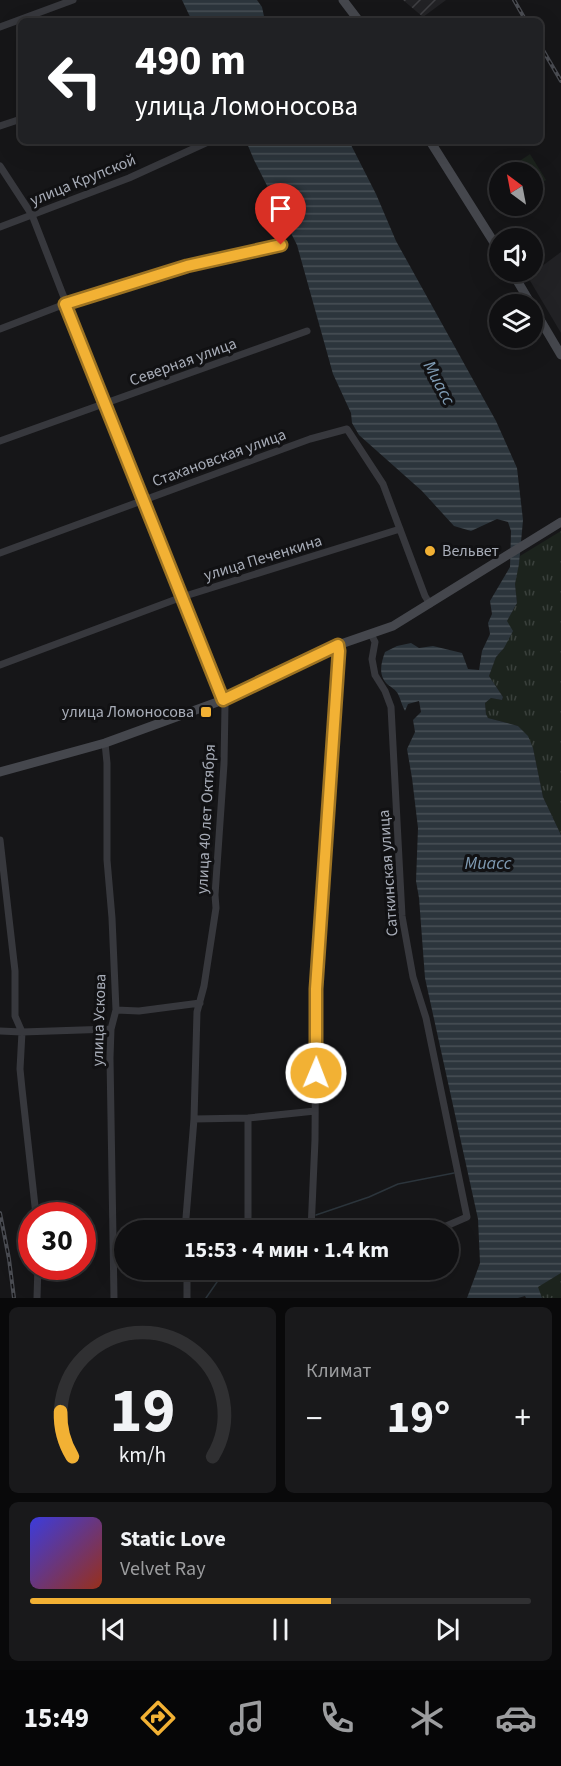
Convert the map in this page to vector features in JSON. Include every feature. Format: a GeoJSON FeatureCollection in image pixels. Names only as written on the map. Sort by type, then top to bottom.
{"type":"FeatureCollection","features":[{"type":"Feature","properties":{"kind":"street"},"geometry":{"type":"LineString","coordinates":[[24,18],[73,0]]}},
{"type":"Feature","properties":{"kind":"street"},"geometry":{"type":"LineString","coordinates":[[343,0],[357,18]]}},
{"type":"Feature","properties":{"kind":"street"},"geometry":{"type":"LineString","coordinates":[[0,27],[18,20]]}},
{"type":"Feature","properties":{"kind":"street"},"geometry":{"type":"LineString","coordinates":[[0,126],[18,120]]}},
{"type":"Feature","properties":{"kind":"street","name":"улица Крупской"},"geometry":{"type":"LineString","coordinates":[[0,227],[129,178],[204,144]]}},
{"type":"Feature","properties":{"kind":"street"},"geometry":{"type":"LineString","coordinates":[[432,144],[489,235]]}},
{"type":"Feature","properties":{"kind":"street","name":"улица 40 лет Октября"},"geometry":{"type":"LineString","coordinates":[[0,166],[32,215],[65,304],[225,705],[216,908],[204,986],[197,1012],[194,1119],[186,1220]]}},
{"type":"Feature","properties":{"kind":"street"},"geometry":{"type":"LineString","coordinates":[[0,329],[65,304],[187,266],[281,245]]}},
{"type":"Feature","properties":{"kind":"street"},"geometry":{"type":"LineString","coordinates":[[543,324],[561,355]]}},
{"type":"Feature","properties":{"kind":"street","name":"Северная улица"},"geometry":{"type":"LineString","coordinates":[[0,441],[307,331]]}},
{"type":"Feature","properties":{"kind":"street","name":"Стахановская улица"},"geometry":{"type":"LineString","coordinates":[[0,554],[310,439],[347,429],[383,484],[400,529]]}},
{"type":"Feature","properties":{"kind":"street"},"geometry":{"type":"LineString","coordinates":[[0,772],[105,743],[223,700],[338,645],[393,626],[561,522]]}},
{"type":"Feature","properties":{"kind":"street"},"geometry":{"type":"LineString","coordinates":[[400,529],[430,604]]}},
{"type":"Feature","properties":{"kind":"street","name":"улица Печенкина"},"geometry":{"type":"LineString","coordinates":[[0,664],[182,597],[400,529]]}},
{"type":"Feature","properties":{"kind":"street","name":"Саткинская улица"},"geometry":{"type":"LineString","coordinates":[[371,634],[375,642],[372,659],[375,675],[392,707],[404,926],[413,977],[426,1018],[467,1216],[458,1220]]}},
{"type":"Feature","properties":{"kind":"street"},"geometry":{"type":"LineString","coordinates":[[311,1220],[315,1140],[316,989],[338,645]]}},
{"type":"Feature","properties":{"kind":"street","name":"улица Ускова"},"geometry":{"type":"LineString","coordinates":[[105,743],[107,860],[116,1010],[111,1029],[114,1298]]}},
{"type":"Feature","properties":{"kind":"street"},"geometry":{"type":"LineString","coordinates":[[0,840],[15,971],[15,1016],[22,1032],[22,1089],[35,1202]]}},
{"type":"Feature","properties":{"kind":"street"},"geometry":{"type":"LineString","coordinates":[[116,1010],[139,1011],[200,1004]]}},
{"type":"Feature","properties":{"kind":"street"},"geometry":{"type":"LineString","coordinates":[[0,1031],[111,1029]]}},
{"type":"Feature","properties":{"kind":"street"},"geometry":{"type":"LineString","coordinates":[[194,1119],[248,1118],[315,1111]]}},
{"type":"Feature","properties":{"kind":"street"},"geometry":{"type":"LineString","coordinates":[[248,1118],[248,1220]]}},
{"type":"Feature","properties":{"kind":"street"},"geometry":{"type":"LineString","coordinates":[[37,1298],[38,1280]]}},
{"type":"Feature","properties":{"kind":"street"},"geometry":{"type":"LineString","coordinates":[[187,1280],[187,1298]]}},
{"type":"Feature","properties":{"kind":"shaded area"},"geometry":{"type":"Polygon","coordinates":[[[403,0],[446,0],[423,17],[403,0]]]}},
{"type":"Feature","properties":{"kind":"shaded area"},"geometry":{"type":"Polygon","coordinates":[[[561,252],[561,333],[543,303],[543,294],[538,294],[531,282],[543,282],[543,265],[561,252]]]}},
{"type":"Feature","properties":{"kind":"green space"},"geometry":{"type":"Polygon","coordinates":[[[530,154],[535,162],[518,162],[530,154]]]}},
{"type":"Feature","properties":{"kind":"green space"},"geometry":{"type":"Polygon","coordinates":[[[561,531],[561,835],[543,797],[533,748],[518,726],[488,718],[485,703],[491,698],[502,700],[503,697],[489,676],[496,657],[504,648],[507,621],[517,603],[515,584],[520,556],[561,531]]]}},
{"type":"Feature","properties":{"kind":"green space"},"geometry":{"type":"Polygon","coordinates":[[[561,1273],[561,1298],[542,1298],[537,1287],[561,1273]]]}},
{"type":"Feature","properties":{"kind":"water"},"geometry":{"type":"Polygon","coordinates":[[[182,0],[257,0],[262,7],[264,18],[191,18],[182,0]]]}},
{"type":"Feature","properties":{"kind":"water","name":"Миасс"},"geometry":{"type":"Polygon","coordinates":[[[247,144],[351,144],[376,194],[396,241],[496,421],[517,468],[523,520],[515,584],[517,603],[507,621],[513,631],[496,657],[489,676],[503,697],[502,700],[491,698],[485,703],[488,718],[518,726],[528,736],[533,748],[543,797],[561,835],[561,1273],[538,1287],[542,1298],[526,1298],[525,1296],[467,1298],[480,1263],[478,1219],[425,978],[416,881],[418,828],[407,749],[415,732],[413,720],[421,712],[419,701],[408,704],[405,711],[397,693],[382,677],[381,669],[385,652],[411,643],[419,648],[433,646],[462,653],[468,669],[479,670],[482,651],[490,634],[488,623],[492,614],[490,601],[510,567],[511,531],[508,522],[497,519],[471,531],[454,526],[422,491],[359,435],[333,374],[297,245],[247,144]]]}},
{"type":"Feature","properties":{"kind":"waterway"},"geometry":{"type":"LineString","coordinates":[[316,1215],[369,1197],[398,1184],[454,1173]]}},
{"type":"Feature","properties":{"kind":"waterway"},"geometry":{"type":"LineString","coordinates":[[206,1298],[218,1280]]}},
{"type":"Feature","properties":{"kind":"railway"},"geometry":{"type":"LineString","coordinates":[[514,0],[524,18]]}},
{"type":"Feature","properties":{"kind":"railway"},"geometry":{"type":"LineString","coordinates":[[543,50],[561,81]]}},
{"type":"Feature","properties":{"kind":"railway"},"geometry":{"type":"LineString","coordinates":[[0,1213],[14,1298]]}},
{"type":"Feature","properties":{"kind":"place","name":"Вельвет"},"geometry":{"type":"Point","coordinates":[430,551]}},
{"type":"Feature","properties":{"kind":"place","name":"улица Ломоносова"},"geometry":{"type":"Point","coordinates":[206,712]}},
{"type":"Feature","properties":{"kind":"route"},"geometry":{"type":"LineString","coordinates":[[281,245],[187,266],[65,304],[223,700],[338,645],[316,989],[316,1073]]}}]}
